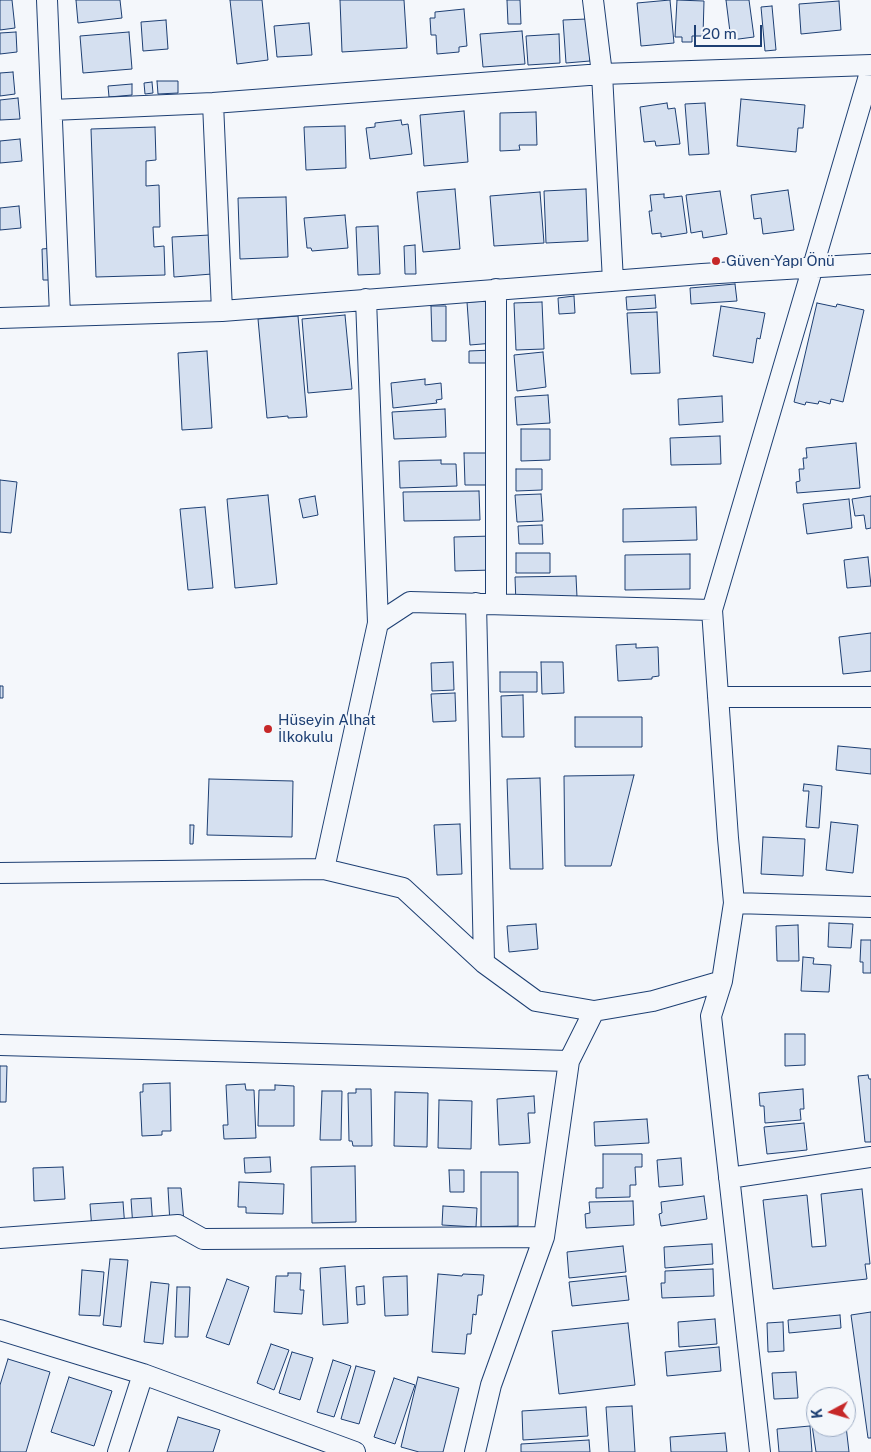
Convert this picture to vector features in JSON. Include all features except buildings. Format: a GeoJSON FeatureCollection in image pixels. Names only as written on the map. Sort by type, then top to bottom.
{"type":"FeatureCollection","features":[{"type":"Feature","properties":{"kind":"street"},"geometry":{"type":"LineString","coordinates":[[47,0],[60,315]]}},
{"type":"Feature","properties":{"kind":"street"},"geometry":{"type":"LineString","coordinates":[[594,0],[602,74],[614,281]]}},
{"type":"Feature","properties":{"kind":"street"},"geometry":{"type":"LineString","coordinates":[[52,110],[212,103],[602,74],[871,65]]}},
{"type":"Feature","properties":{"kind":"street"},"geometry":{"type":"LineString","coordinates":[[760,1452],[711,1016],[722,981],[734,903],[712,610],[871,69]]}},
{"type":"Feature","properties":{"kind":"street"},"geometry":{"type":"LineString","coordinates":[[212,103],[222,311]]}},
{"type":"Feature","properties":{"kind":"street"},"geometry":{"type":"LineString","coordinates":[[0,318],[222,311],[614,281],[871,264]]}},
{"type":"Feature","properties":{"kind":"street"},"geometry":{"type":"LineString","coordinates":[[496,290],[496,604]]}},
{"type":"Feature","properties":{"kind":"street"},"geometry":{"type":"LineString","coordinates":[[324,869],[378,623],[366,299]]}},
{"type":"Feature","properties":{"kind":"street"},"geometry":{"type":"LineString","coordinates":[[378,623],[410,602],[712,610]]}},
{"type":"Feature","properties":{"kind":"street"},"geometry":{"type":"LineString","coordinates":[[476,603],[484,963]]}},
{"type":"Feature","properties":{"kind":"street"},"geometry":{"type":"LineString","coordinates":[[718,697],[871,697]]}},
{"type":"Feature","properties":{"kind":"street"},"geometry":{"type":"LineString","coordinates":[[0,873],[324,869],[403,888],[484,963],[536,1001],[594,1011],[653,1001],[722,981]]}},
{"type":"Feature","properties":{"kind":"street"},"geometry":{"type":"LineString","coordinates":[[734,903],[871,907]]}},
{"type":"Feature","properties":{"kind":"street"},"geometry":{"type":"LineString","coordinates":[[475,1452],[492,1385],[544,1237],[569,1061],[594,1011]]}},
{"type":"Feature","properties":{"kind":"street"},"geometry":{"type":"LineString","coordinates":[[0,1045],[569,1061]]}},
{"type":"Feature","properties":{"kind":"street"},"geometry":{"type":"LineString","coordinates":[[729,1178],[871,1157]]}},
{"type":"Feature","properties":{"kind":"street"},"geometry":{"type":"LineString","coordinates":[[0,1238],[178,1225],[203,1240],[544,1237]]}},
{"type":"Feature","properties":{"kind":"street"},"geometry":{"type":"LineString","coordinates":[[0,1330],[143,1374],[355,1452]]}},
{"type":"Feature","properties":{"kind":"street"},"geometry":{"type":"LineString","coordinates":[[118,1452],[143,1374]]}},
{"type":"Feature","properties":{"kind":"place","name":"Güven Yapı Önü"},"geometry":{"type":"Point","coordinates":[716,261]}},
{"type":"Feature","properties":{"kind":"place","name":"Hüseyin Alhat İlkokulu"},"geometry":{"type":"Point","coordinates":[268,729]}}]}
